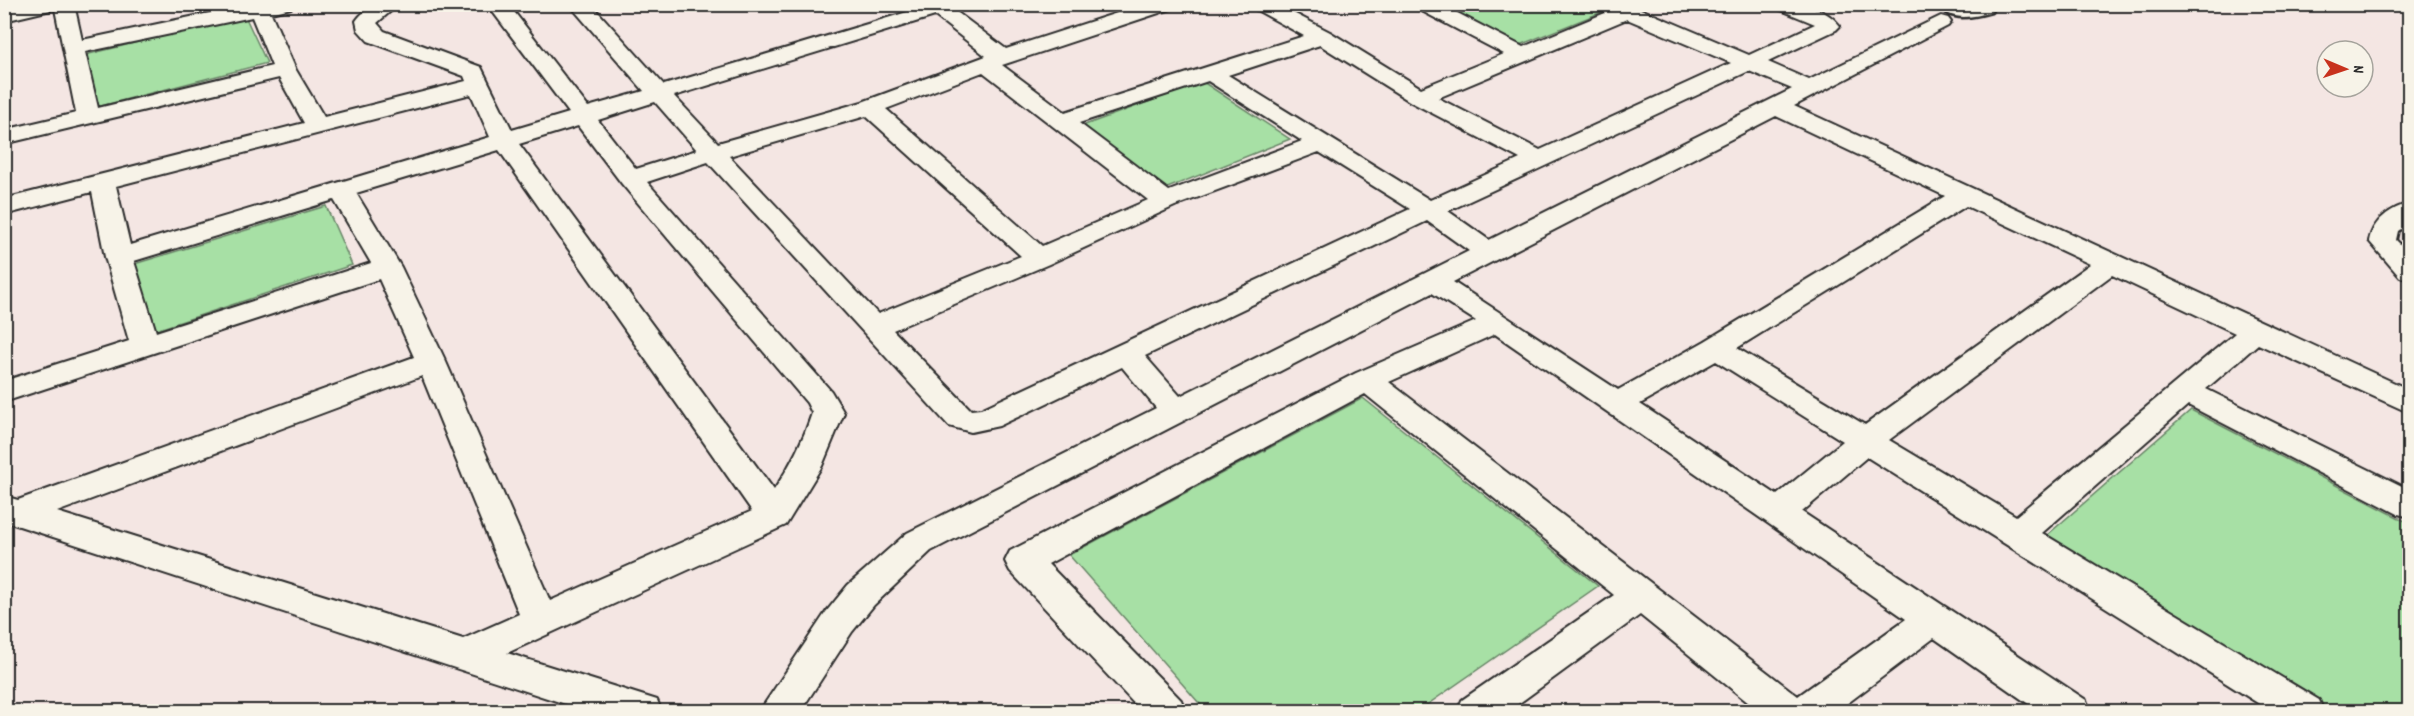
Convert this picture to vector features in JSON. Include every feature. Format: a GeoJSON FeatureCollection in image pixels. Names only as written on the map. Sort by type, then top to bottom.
{"type":"FeatureCollection","features":[{"type":"Feature","properties":{"kind":"street"},"geometry":{"type":"LineString","coordinates":[[4,15],[50,4]]}},
{"type":"Feature","properties":{"kind":"street"},"geometry":{"type":"LineString","coordinates":[[64,4],[88,116]]}},
{"type":"Feature","properties":{"kind":"street"},"geometry":{"type":"LineString","coordinates":[[73,48],[284,4]]}},
{"type":"Feature","properties":{"kind":"street"},"geometry":{"type":"LineString","coordinates":[[389,4],[366,21],[369,30],[376,36],[398,45],[473,72],[504,140],[774,516]]}},
{"type":"Feature","properties":{"kind":"street"},"geometry":{"type":"LineString","coordinates":[[463,656],[774,516],[795,485],[823,432],[828,412],[820,398],[631,179],[497,4]]}},
{"type":"Feature","properties":{"kind":"street"},"geometry":{"type":"LineString","coordinates":[[579,4],[711,153],[873,327],[960,418],[971,422],[988,418],[1429,210],[1829,26],[1824,21],[1783,4]]}},
{"type":"Feature","properties":{"kind":"street"},"geometry":{"type":"LineString","coordinates":[[1092,4],[1116,21]]}},
{"type":"Feature","properties":{"kind":"street"},"geometry":{"type":"LineString","coordinates":[[631,179],[711,153],[870,107],[995,61],[1167,4]]}},
{"type":"Feature","properties":{"kind":"street"},"geometry":{"type":"LineString","coordinates":[[1260,4],[1322,37],[1419,97],[1541,160]]}},
{"type":"Feature","properties":{"kind":"street"},"geometry":{"type":"LineString","coordinates":[[1423,4],[1522,55]]}},
{"type":"Feature","properties":{"kind":"street"},"geometry":{"type":"LineString","coordinates":[[119,256],[935,7],[1061,121],[1166,201]]}},
{"type":"Feature","properties":{"kind":"street"},"geometry":{"type":"LineString","coordinates":[[1419,97],[1522,55],[1618,8],[1809,88]]}},
{"type":"Feature","properties":{"kind":"street"},"geometry":{"type":"LineString","coordinates":[[259,10],[285,70],[318,127]]}},
{"type":"Feature","properties":{"kind":"street"},"geometry":{"type":"LineString","coordinates":[[778,711],[839,622],[861,596],[919,542],[1963,10]]}},
{"type":"Feature","properties":{"kind":"street"},"geometry":{"type":"LineString","coordinates":[[1061,121],[1322,37]]}},
{"type":"Feature","properties":{"kind":"street"},"geometry":{"type":"LineString","coordinates":[[4,137],[285,70]]}},
{"type":"Feature","properties":{"kind":"street"},"geometry":{"type":"LineString","coordinates":[[1210,73],[1429,210],[1488,252]]}},
{"type":"Feature","properties":{"kind":"street"},"geometry":{"type":"LineString","coordinates":[[4,207],[478,85]]}},
{"type":"Feature","properties":{"kind":"street"},"geometry":{"type":"LineString","coordinates":[[1774,106],[2409,403]]}},
{"type":"Feature","properties":{"kind":"street"},"geometry":{"type":"LineString","coordinates":[[870,107],[1039,258]]}},
{"type":"Feature","properties":{"kind":"street"},"geometry":{"type":"LineString","coordinates":[[873,327],[1039,258],[1166,201],[1322,142]]}},
{"type":"Feature","properties":{"kind":"street"},"geometry":{"type":"LineString","coordinates":[[102,180],[119,256],[145,346]]}},
{"type":"Feature","properties":{"kind":"street"},"geometry":{"type":"LineString","coordinates":[[341,190],[387,267],[431,362],[540,620]]}},
{"type":"Feature","properties":{"kind":"street"},"geometry":{"type":"LineString","coordinates":[[1617,404],[1716,348],[1965,195]]}},
{"type":"Feature","properties":{"kind":"street"},"geometry":{"type":"LineString","coordinates":[[2409,211],[2385,228],[2382,241],[2409,271]]}},
{"type":"Feature","properties":{"kind":"street"},"geometry":{"type":"LineString","coordinates":[[1778,513],[1866,440],[2110,263]]}},
{"type":"Feature","properties":{"kind":"street"},"geometry":{"type":"LineString","coordinates":[[4,392],[387,267]]}},
{"type":"Feature","properties":{"kind":"street"},"geometry":{"type":"LineString","coordinates":[[1432,281],[2072,711]]}},
{"type":"Feature","properties":{"kind":"street"},"geometry":{"type":"LineString","coordinates":[[1167,711],[1023,561],[1367,380],[1496,323]]}},
{"type":"Feature","properties":{"kind":"street"},"geometry":{"type":"LineString","coordinates":[[2018,534],[2255,331]]}},
{"type":"Feature","properties":{"kind":"street"},"geometry":{"type":"LineString","coordinates":[[1716,348],[2305,711]]}},
{"type":"Feature","properties":{"kind":"street"},"geometry":{"type":"LineString","coordinates":[[1126,353],[1176,411]]}},
{"type":"Feature","properties":{"kind":"street"},"geometry":{"type":"LineString","coordinates":[[13,510],[431,362]]}},
{"type":"Feature","properties":{"kind":"street"},"geometry":{"type":"LineString","coordinates":[[1367,380],[1789,711]]}},
{"type":"Feature","properties":{"kind":"street"},"geometry":{"type":"LineString","coordinates":[[2185,391],[2409,505]]}},
{"type":"Feature","properties":{"kind":"street"},"geometry":{"type":"LineString","coordinates":[[13,510],[463,656],[643,711]]}},
{"type":"Feature","properties":{"kind":"street"},"geometry":{"type":"LineString","coordinates":[[1476,711],[1641,595]]}},
{"type":"Feature","properties":{"kind":"street"},"geometry":{"type":"LineString","coordinates":[[1806,711],[1933,619]]}},
{"type":"Feature","properties":{"kind":"green space"},"geometry":{"type":"Polygon","coordinates":[[[1595,4],[1607,10],[1517,46],[1434,5],[1595,4]]]}},
{"type":"Feature","properties":{"kind":"green space"},"geometry":{"type":"Polygon","coordinates":[[[245,16],[267,63],[97,107],[85,55],[245,16]]]}},
{"type":"Feature","properties":{"kind":"green space"},"geometry":{"type":"Polygon","coordinates":[[[1203,82],[1290,139],[1165,189],[1082,126],[1203,82]]]}},
{"type":"Feature","properties":{"kind":"green space"},"geometry":{"type":"Polygon","coordinates":[[[326,206],[352,265],[147,333],[131,265],[326,206]]]}},
{"type":"Feature","properties":{"kind":"green space"},"geometry":{"type":"Polygon","coordinates":[[[1363,398],[1598,586],[1418,711],[1206,711],[1069,555],[1363,398]]]}},
{"type":"Feature","properties":{"kind":"green space"},"geometry":{"type":"Polygon","coordinates":[[[2191,410],[2409,523],[2409,711],[2331,711],[2045,537],[2191,410]]]}}]}
